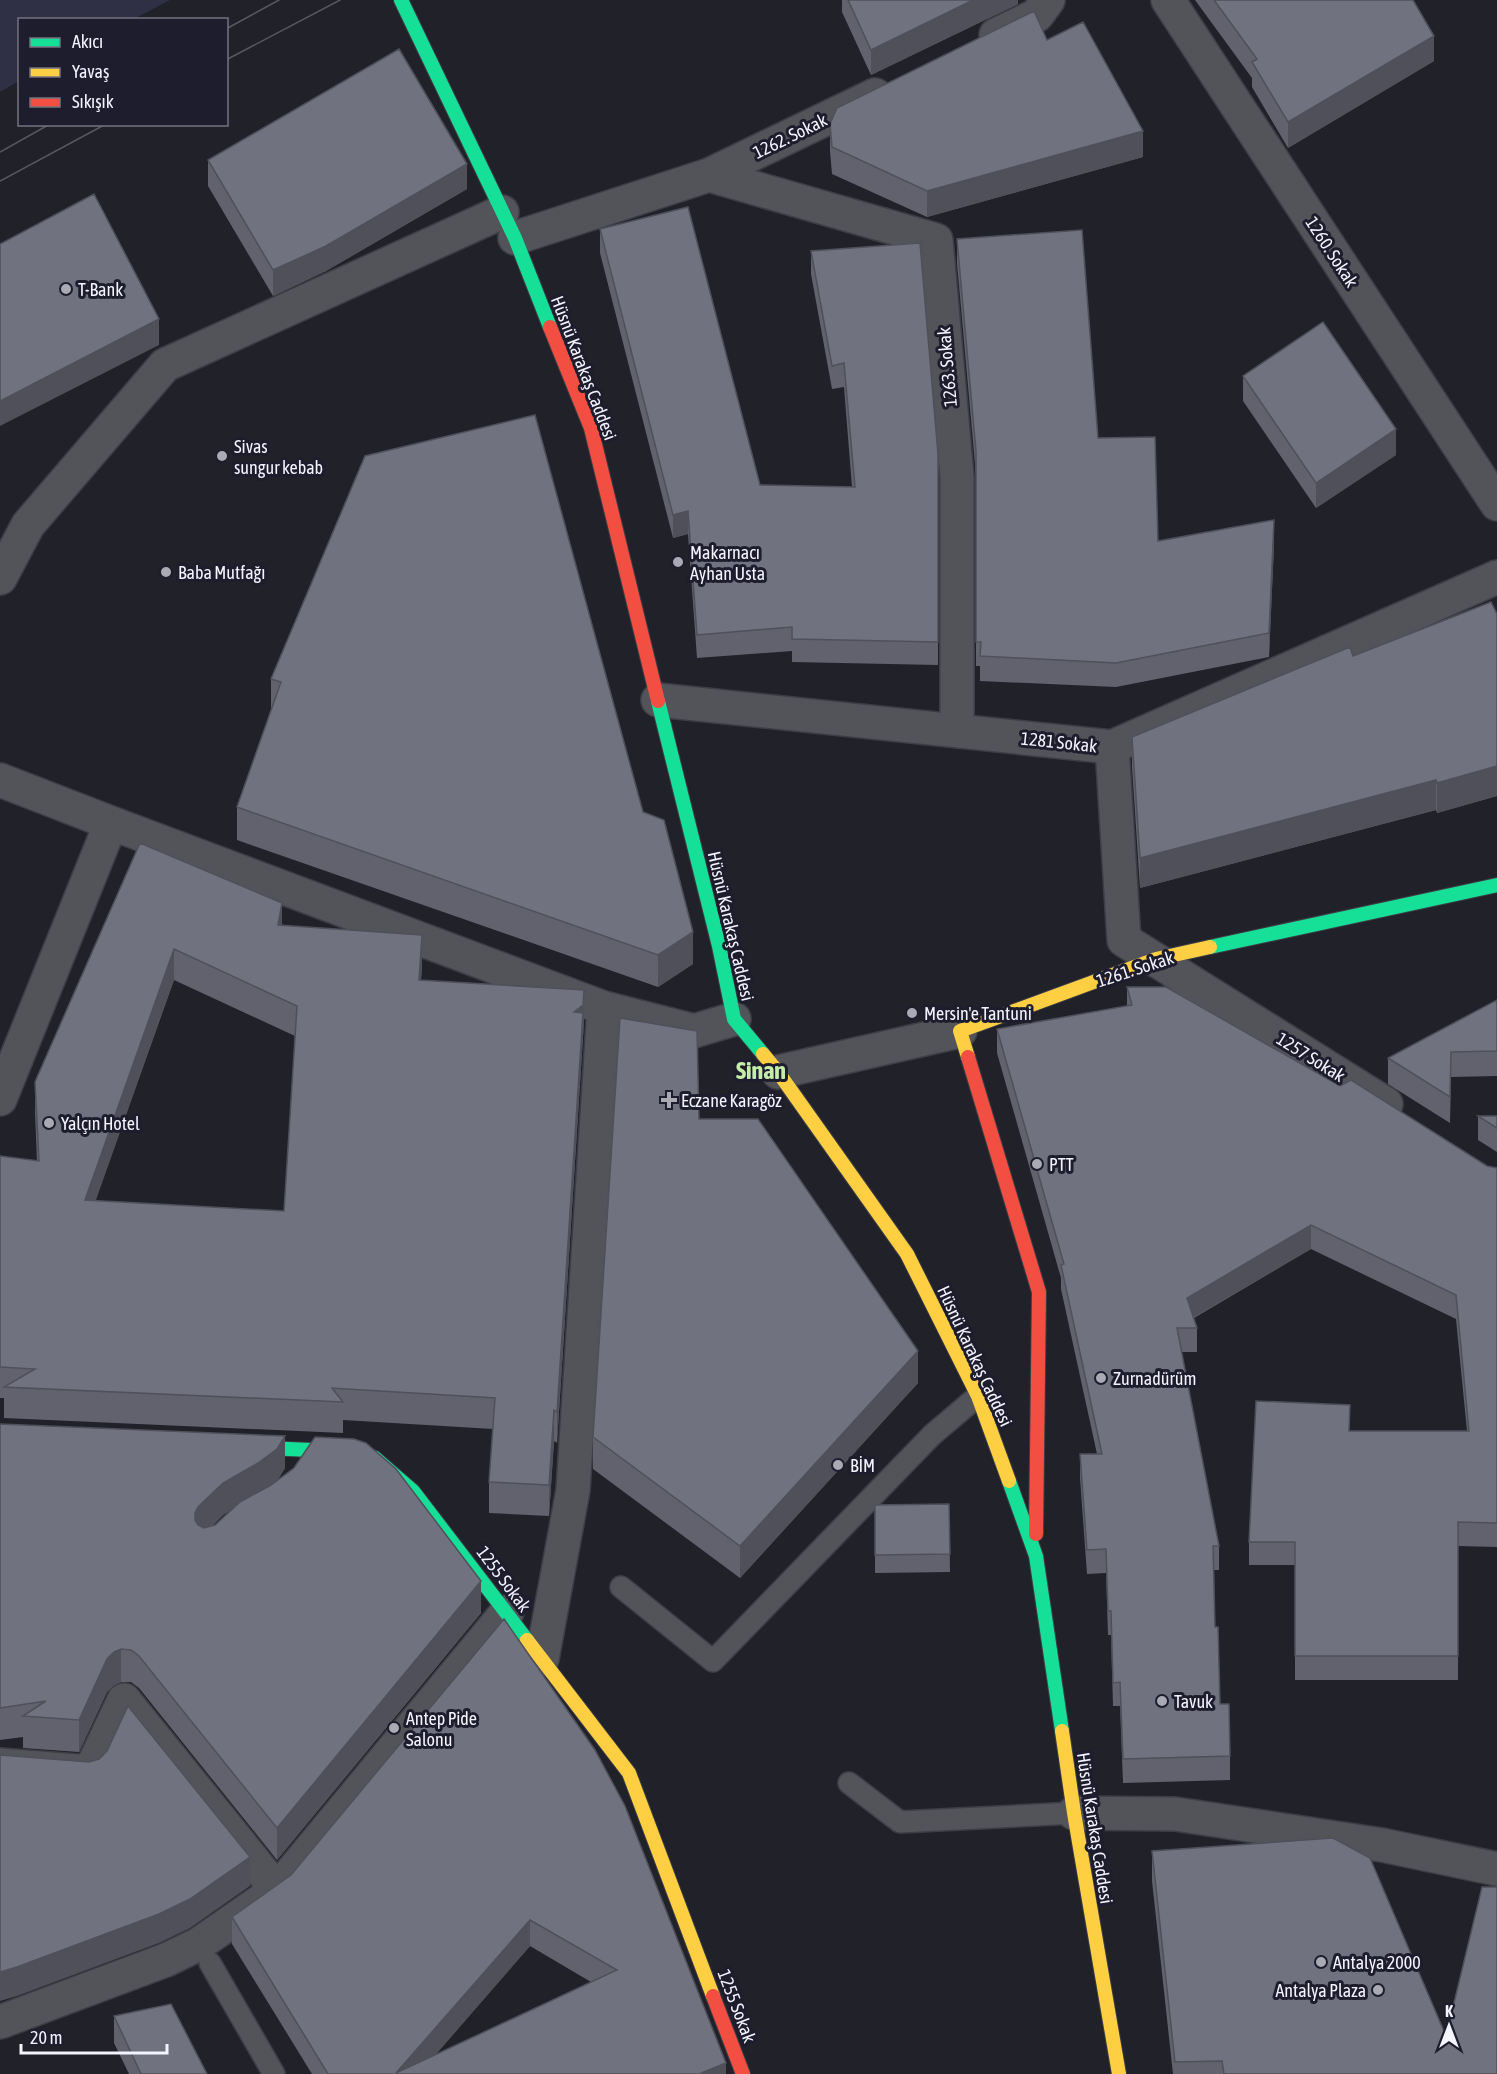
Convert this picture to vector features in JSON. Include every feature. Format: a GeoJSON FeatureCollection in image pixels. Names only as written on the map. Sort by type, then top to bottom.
{"type":"FeatureCollection","features":[{"type":"Feature","properties":{"kind":"street"},"geometry":{"type":"LineString","coordinates":[[974,46],[1037,15],[1048,0]]}},
{"type":"Feature","properties":{"kind":"street","name":"1260. Sokak"},"geometry":{"type":"LineString","coordinates":[[1168,0],[1497,504]]}},
{"type":"Feature","properties":{"kind":"street","name":"Hüsnü Karakaş Caddesi"},"geometry":{"type":"LineString","coordinates":[[401,1],[508,225],[591,428],[719,946],[734,1019],[778,1072],[907,1254],[978,1396],[1036,1556],[1074,1813],[1119,2074]]}},
{"type":"Feature","properties":{"kind":"street","name":"1262. Sokak"},"geometry":{"type":"LineString","coordinates":[[0,578],[28,525],[165,365],[508,225],[709,175],[901,82]]}},
{"type":"Feature","properties":{"kind":"street","name":"1263. Sokak"},"geometry":{"type":"LineString","coordinates":[[709,175],[936,240],[957,477],[957,731]]}},
{"type":"Feature","properties":{"kind":"street","name":"1281 Sokak"},"geometry":{"type":"LineString","coordinates":[[658,700],[1112,747],[1497,577]]}},
{"type":"Feature","properties":{"kind":"street","name":"1257 Sokak"},"geometry":{"type":"LineString","coordinates":[[1112,747],[1124,940],[1407,1117]]}},
{"type":"Feature","properties":{"kind":"street"},"geometry":{"type":"LineString","coordinates":[[0,780],[604,1008],[694,1031],[734,1019]]}},
{"type":"Feature","properties":{"kind":"street"},"geometry":{"type":"LineString","coordinates":[[0,1099],[111,823]]}},
{"type":"Feature","properties":{"kind":"street","name":"1261. Sokak"},"geometry":{"type":"LineString","coordinates":[[778,1072],[960,1031],[1156,959],[1497,885]]}},
{"type":"Feature","properties":{"kind":"street"},"geometry":{"type":"LineString","coordinates":[[542,1659],[573,1490],[604,1008]]}},
{"type":"Feature","properties":{"kind":"street"},"geometry":{"type":"LineString","coordinates":[[960,1031],[1039,1292],[1036,1556]]}},
{"type":"Feature","properties":{"kind":"street","name":"1255 Sokak"},"geometry":{"type":"LineString","coordinates":[[231,1447],[357,1452],[375,1458],[413,1491],[628,1773],[743,2074]]}},
{"type":"Feature","properties":{"kind":"street"},"geometry":{"type":"LineString","coordinates":[[0,2022],[166,1960],[199,1944],[277,1890],[507,1612]]}},
{"type":"Feature","properties":{"kind":"street"},"geometry":{"type":"LineString","coordinates":[[0,1765],[90,1772],[124,1700],[277,1890]]}},
{"type":"Feature","properties":{"kind":"street"},"geometry":{"type":"LineString","coordinates":[[1074,1813],[1175,1814],[1382,1845],[1497,1869]]}},
{"type":"Feature","properties":{"kind":"lane"},"geometry":{"type":"LineString","coordinates":[[621,1587],[712,1661],[933,1435],[978,1396]]}},
{"type":"Feature","properties":{"kind":"lane"},"geometry":{"type":"LineString","coordinates":[[299,1470],[312,1450]]}},
{"type":"Feature","properties":{"kind":"lane"},"geometry":{"type":"LineString","coordinates":[[849,1783],[900,1821],[1074,1813]]}},
{"type":"Feature","properties":{"kind":"lane"},"geometry":{"type":"LineString","coordinates":[[210,1963],[274,2074]]}},
{"type":"Feature","properties":{"kind":"shaded area"},"geometry":{"type":"Polygon","coordinates":[[[0,0],[170,0],[136,18],[18,18],[18,82],[0,92],[0,0]]]}},
{"type":"Feature","properties":{"kind":"building"},"geometry":{"type":"Polygon","coordinates":[[[848,0],[973,0],[871,50],[848,0]]]}},
{"type":"Feature","properties":{"kind":"building"},"geometry":{"type":"Polygon","coordinates":[[[1214,0],[1413,0],[1434,36],[1288,122],[1252,62],[1257,59],[1214,0]]]}},
{"type":"Feature","properties":{"kind":"building"},"geometry":{"type":"Polygon","coordinates":[[[1034,11],[1047,40],[1083,22],[1143,131],[927,191],[832,147],[830,124],[837,108],[1034,11]]]}},
{"type":"Feature","properties":{"kind":"building"},"geometry":{"type":"Polygon","coordinates":[[[399,49],[467,164],[326,246],[273,270],[208,160],[399,49]]]}},
{"type":"Feature","properties":{"kind":"building"},"geometry":{"type":"Polygon","coordinates":[[[94,194],[159,319],[0,401],[0,244],[94,194]]]}},
{"type":"Feature","properties":{"kind":"building"},"geometry":{"type":"Polygon","coordinates":[[[688,207],[760,485],[855,487],[844,363],[832,366],[811,251],[920,243],[938,454],[938,642],[792,639],[792,627],[697,635],[688,511],[673,515],[600,229],[688,207]]]}},
{"type":"Feature","properties":{"kind":"building"},"geometry":{"type":"Polygon","coordinates":[[[1082,230],[1098,438],[1155,437],[1158,541],[1274,520],[1269,633],[1116,663],[980,656],[981,642],[976,642],[976,451],[957,239],[1082,230]]]}},
{"type":"Feature","properties":{"kind":"building"},"geometry":{"type":"Polygon","coordinates":[[[1323,322],[1396,429],[1316,483],[1243,376],[1323,322]]]}},
{"type":"Feature","properties":{"kind":"building"},"geometry":{"type":"Polygon","coordinates":[[[535,415],[643,812],[664,820],[693,932],[658,955],[237,807],[281,682],[271,679],[365,456],[535,415]]]}},
{"type":"Feature","properties":{"kind":"building"},"geometry":{"type":"Polygon","coordinates":[[[1491,602],[1497,614],[1497,766],[1140,858],[1132,737],[1350,647],[1353,656],[1491,602]]]}},
{"type":"Feature","properties":{"kind":"building"},"geometry":{"type":"Polygon","coordinates":[[[140,843],[282,903],[278,925],[422,935],[419,980],[584,990],[583,1005],[574,1012],[583,1013],[557,1412],[554,1410],[549,1485],[489,1482],[495,1398],[332,1388],[343,1402],[4,1387],[35,1369],[0,1367],[0,1156],[39,1161],[35,1082],[140,843]],[[174,949],[85,1200],[284,1211],[297,1006],[174,949]]]}},
{"type":"Feature","properties":{"kind":"building"},"geometry":{"type":"Polygon","coordinates":[[[1127,987],[1166,987],[1340,1086],[1351,1080],[1487,1166],[1497,1168],[1497,1523],[1458,1522],[1458,1656],[1295,1656],[1295,1542],[1249,1542],[1256,1401],[1350,1405],[1349,1431],[1469,1431],[1456,1295],[1311,1225],[1187,1298],[1197,1328],[1177,1328],[1219,1546],[1213,1546],[1215,1627],[1218,1627],[1220,1704],[1229,1704],[1230,1756],[1123,1759],[1120,1682],[1113,1683],[1106,1549],[1087,1550],[1080,1454],[1102,1454],[1061,1265],[1064,1264],[997,1029],[1132,1005],[1127,987]]]}},
{"type":"Feature","properties":{"kind":"building"},"geometry":{"type":"Polygon","coordinates":[[[1497,1000],[1497,1051],[1451,1052],[1450,1097],[1388,1058],[1497,1000]]]}},
{"type":"Feature","properties":{"kind":"building"},"geometry":{"type":"Polygon","coordinates":[[[620,1018],[697,1031],[699,1119],[758,1119],[918,1351],[740,1546],[593,1437],[620,1018]]]}},
{"type":"Feature","properties":{"kind":"building"},"geometry":{"type":"Polygon","coordinates":[[[1478,1116],[1497,1116],[1497,1128],[1478,1116]]]}},
{"type":"Feature","properties":{"kind":"building"},"geometry":{"type":"Polygon","coordinates":[[[0,1424],[285,1436],[277,1449],[223,1483],[198,1507],[195,1520],[204,1528],[215,1525],[240,1502],[271,1485],[294,1468],[315,1437],[354,1439],[366,1443],[396,1469],[481,1581],[277,1828],[139,1656],[131,1650],[121,1649],[107,1659],[79,1720],[23,1716],[46,1701],[0,1708],[0,1424]]]}},
{"type":"Feature","properties":{"kind":"building"},"geometry":{"type":"Polygon","coordinates":[[[949,1504],[950,1554],[875,1555],[875,1505],[949,1504]]]}},
{"type":"Feature","properties":{"kind":"building"},"geometry":{"type":"Polygon","coordinates":[[[504,1619],[595,1750],[625,1806],[726,2063],[699,2074],[328,2074],[232,1917],[291,1875],[504,1619]],[[530,1920],[396,2073],[617,1970],[530,1920]]]}},
{"type":"Feature","properties":{"kind":"building"},"geometry":{"type":"Polygon","coordinates":[[[128,1706],[250,1857],[190,1899],[159,1914],[0,1972],[0,1755],[89,1762],[99,1759],[107,1751],[128,1706]]]}},
{"type":"Feature","properties":{"kind":"building"},"geometry":{"type":"Polygon","coordinates":[[[1333,1838],[1370,1858],[1446,2036],[1482,1887],[1497,1887],[1497,2074],[1224,2074],[1222,2061],[1175,2062],[1152,1851],[1333,1838]]]}},
{"type":"Feature","properties":{"kind":"building"},"geometry":{"type":"Polygon","coordinates":[[[171,2004],[207,2074],[141,2074],[114,2016],[171,2004]]]}},
{"type":"Feature","properties":{"kind":"tram line"},"geometry":{"type":"LineString","coordinates":[[228,28],[279,0]]}},
{"type":"Feature","properties":{"kind":"tram line"},"geometry":{"type":"LineString","coordinates":[[228,59],[340,0]]}},
{"type":"Feature","properties":{"kind":"tram line"},"geometry":{"type":"LineString","coordinates":[[0,152],[46,126]]}},
{"type":"Feature","properties":{"kind":"tram line"},"geometry":{"type":"LineString","coordinates":[[0,181],[102,126]]}},
{"type":"Feature","properties":{"kind":"traffic: fast"},"geometry":{"type":"LineString","coordinates":[[401,0],[515,238],[550,327]]}},
{"type":"Feature","properties":{"kind":"traffic: fast"},"geometry":{"type":"LineString","coordinates":[[658,701],[719,946],[734,1019],[763,1054]]}},
{"type":"Feature","properties":{"kind":"traffic: fast"},"geometry":{"type":"LineString","coordinates":[[1210,947],[1497,885]]}},
{"type":"Feature","properties":{"kind":"traffic: fast"},"geometry":{"type":"LineString","coordinates":[[242,1447],[357,1452],[375,1458],[413,1491],[527,1640]]}},
{"type":"Feature","properties":{"kind":"traffic: fast"},"geometry":{"type":"LineString","coordinates":[[1009,1481],[1036,1556],[1062,1731]]}},
{"type":"Feature","properties":{"kind":"traffic: slow"},"geometry":{"type":"LineString","coordinates":[[968,1057],[960,1031],[1156,959],[1210,947]]}},
{"type":"Feature","properties":{"kind":"traffic: slow"},"geometry":{"type":"LineString","coordinates":[[763,1054],[907,1254],[978,1396],[1009,1481]]}},
{"type":"Feature","properties":{"kind":"traffic: slow"},"geometry":{"type":"LineString","coordinates":[[527,1640],[629,1773],[713,1996]]}},
{"type":"Feature","properties":{"kind":"traffic: slow"},"geometry":{"type":"LineString","coordinates":[[1062,1731],[1119,2074]]}},
{"type":"Feature","properties":{"kind":"traffic: jam"},"geometry":{"type":"LineString","coordinates":[[550,327],[591,428],[658,701]]}},
{"type":"Feature","properties":{"kind":"traffic: jam"},"geometry":{"type":"LineString","coordinates":[[968,1057],[1039,1292],[1036,1534]]}},
{"type":"Feature","properties":{"kind":"traffic: jam"},"geometry":{"type":"LineString","coordinates":[[713,1996],[743,2074]]}},
{"type":"Feature","properties":{"kind":"place","name":"T-Bank"},"geometry":{"type":"Point","coordinates":[66,289]}},
{"type":"Feature","properties":{"kind":"place","name":"Sivas sungur kebab"},"geometry":{"type":"Point","coordinates":[222,456]}},
{"type":"Feature","properties":{"kind":"place","name":"Makarnacı Ayhan Usta"},"geometry":{"type":"Point","coordinates":[678,562]}},
{"type":"Feature","properties":{"kind":"place","name":"Baba Mutfağı"},"geometry":{"type":"Point","coordinates":[166,572]}},
{"type":"Feature","properties":{"kind":"place","name":"Mersin'e Tantuni"},"geometry":{"type":"Point","coordinates":[912,1013]}},
{"type":"Feature","properties":{"kind":"place","name":"Eczane Karagöz"},"geometry":{"type":"Point","coordinates":[669,1100]}},
{"type":"Feature","properties":{"kind":"place","name":"Yalçın Hotel"},"geometry":{"type":"Point","coordinates":[49,1123]}},
{"type":"Feature","properties":{"kind":"place","name":"PTT"},"geometry":{"type":"Point","coordinates":[1037,1164]}},
{"type":"Feature","properties":{"kind":"place","name":"Zurnadürüm"},"geometry":{"type":"Point","coordinates":[1101,1378]}},
{"type":"Feature","properties":{"kind":"place","name":"BİM"},"geometry":{"type":"Point","coordinates":[838,1465]}},
{"type":"Feature","properties":{"kind":"place","name":"Tavuk"},"geometry":{"type":"Point","coordinates":[1162,1701]}},
{"type":"Feature","properties":{"kind":"place","name":"Antep Pide Salonu"},"geometry":{"type":"Point","coordinates":[394,1728]}},
{"type":"Feature","properties":{"kind":"place","name":"Antalya 2000"},"geometry":{"type":"Point","coordinates":[1321,1962]}},
{"type":"Feature","properties":{"kind":"place","name":"Antalya Plaza"},"geometry":{"type":"Point","coordinates":[1378,1990]}},
{"type":"Feature","properties":{"kind":"district","name":"Sinan"},"geometry":{"type":"Point","coordinates":[761,1070]}}]}
